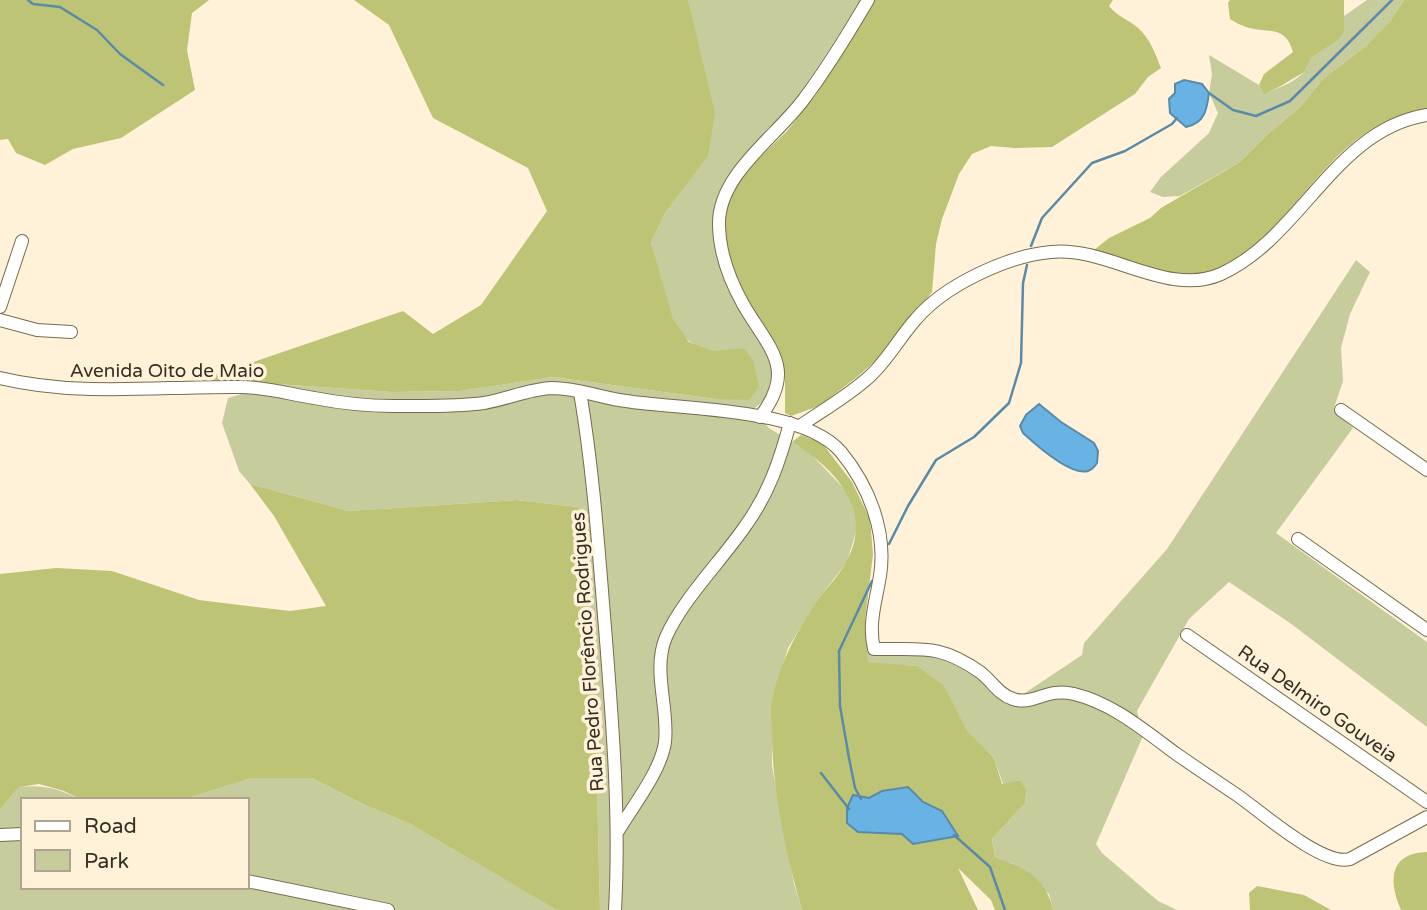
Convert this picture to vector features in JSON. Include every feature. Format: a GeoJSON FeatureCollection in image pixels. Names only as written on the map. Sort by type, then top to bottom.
{"type":"FeatureCollection","features":[{"type":"Feature","properties":{"kind":"street"},"geometry":{"type":"LineString","coordinates":[[760,417],[776,393],[779,371],[774,354],[744,305],[724,260],[719,220],[722,199],[741,169],[810,92],[867,0]]}},
{"type":"Feature","properties":{"kind":"street"},"geometry":{"type":"LineString","coordinates":[[618,831],[650,779],[664,746],[666,723],[661,657],[667,633],[763,499],[795,424],[868,378],[925,310],[975,277],[1027,256],[1060,252],[1096,256],[1161,277],[1181,280],[1202,280],[1219,275],[1248,259],[1266,244],[1349,154],[1395,124],[1427,115]]}},
{"type":"Feature","properties":{"kind":"street"},"geometry":{"type":"LineString","coordinates":[[0,307],[22,241]]}},
{"type":"Feature","properties":{"kind":"street"},"geometry":{"type":"LineString","coordinates":[[0,320],[37,330],[71,332]]}},
{"type":"Feature","properties":{"kind":"street","name":"Avenida Oito de Maio"},"geometry":{"type":"LineString","coordinates":[[0,378],[57,389],[263,388],[360,405],[394,406],[483,403],[552,388],[795,424],[823,436],[840,451],[874,512],[882,550],[871,618],[874,649],[925,648],[943,652],[982,674],[1006,696],[1022,702],[1047,693],[1063,692],[1091,699],[1133,722],[1296,838],[1335,860],[1346,860],[1362,853],[1427,817]]}},
{"type":"Feature","properties":{"kind":"street","name":"Rua Pedro Florêncio Rodrigues"},"geometry":{"type":"LineString","coordinates":[[580,392],[594,484],[612,712],[618,831],[615,910]]}},
{"type":"Feature","properties":{"kind":"street"},"geometry":{"type":"LineString","coordinates":[[1341,410],[1427,470]]}},
{"type":"Feature","properties":{"kind":"street"},"geometry":{"type":"LineString","coordinates":[[1298,539],[1427,630]]}},
{"type":"Feature","properties":{"kind":"street","name":"Rua Delmiro Gouveia"},"geometry":{"type":"LineString","coordinates":[[1187,635],[1427,802]]}},
{"type":"Feature","properties":{"kind":"street"},"geometry":{"type":"LineString","coordinates":[[0,835],[21,834]]}},
{"type":"Feature","properties":{"kind":"street"},"geometry":{"type":"LineString","coordinates":[[248,881],[388,910]]}},
{"type":"Feature","properties":{"kind":"green space"},"geometry":{"type":"Polygon","coordinates":[[[0,0],[209,0],[192,13],[187,50],[195,90],[121,138],[73,149],[45,165],[16,153],[8,139],[0,140],[0,0]]]}},
{"type":"Feature","properties":{"kind":"green space"},"geometry":{"type":"Polygon","coordinates":[[[354,0],[688,0],[715,113],[708,156],[665,213],[651,243],[673,319],[689,342],[712,351],[744,348],[753,360],[759,387],[749,400],[715,399],[553,377],[460,391],[392,392],[203,379],[403,311],[433,334],[481,305],[547,211],[528,168],[433,118],[389,25],[354,0]]]}},
{"type":"Feature","properties":{"kind":"green space"},"geometry":{"type":"Polygon","coordinates":[[[688,0],[860,0],[794,100],[770,132],[728,177],[719,194],[713,218],[714,240],[723,271],[771,361],[772,379],[767,396],[752,410],[769,428],[810,453],[849,494],[858,525],[847,562],[816,602],[788,648],[772,702],[772,766],[794,884],[802,910],[600,910],[594,663],[578,507],[516,500],[349,511],[250,484],[239,471],[222,423],[228,398],[275,384],[392,392],[460,391],[553,377],[715,399],[744,348],[711,351],[696,346],[684,336],[668,308],[651,243],[665,213],[708,155],[688,0]]]}},
{"type":"Feature","properties":{"kind":"green space"},"geometry":{"type":"Polygon","coordinates":[[[874,0],[1113,0],[1109,6],[1142,31],[1161,68],[1148,77],[1135,94],[1052,147],[991,146],[972,154],[959,174],[942,219],[936,244],[932,292],[882,355],[857,377],[819,406],[791,416],[785,413],[785,378],[781,357],[748,302],[733,270],[726,243],[724,217],[731,193],[750,167],[787,131],[816,95],[874,0]]]}},
{"type":"Feature","properties":{"kind":"green space"},"geometry":{"type":"Polygon","coordinates":[[[1230,0],[1344,0],[1344,31],[1339,39],[1312,57],[1304,72],[1264,94],[1259,85],[1264,74],[1293,52],[1290,43],[1280,34],[1246,27],[1230,19],[1230,0]]]}},
{"type":"Feature","properties":{"kind":"green space"},"geometry":{"type":"Polygon","coordinates":[[[1367,0],[1404,0],[1391,20],[1366,46],[1323,79],[1300,107],[1240,162],[1180,196],[1163,197],[1150,192],[1161,177],[1209,133],[1218,113],[1209,93],[1212,74],[1209,55],[1259,85],[1264,93],[1300,76],[1318,51],[1338,38],[1344,16],[1367,0]]]}},
{"type":"Feature","properties":{"kind":"green space"},"geometry":{"type":"Polygon","coordinates":[[[1404,0],[1427,0],[1427,111],[1396,117],[1370,130],[1325,169],[1264,236],[1241,255],[1212,272],[1194,275],[1165,272],[1094,250],[1109,238],[1150,218],[1161,208],[1240,162],[1300,107],[1323,79],[1366,46],[1391,20],[1404,0]]]}},
{"type":"Feature","properties":{"kind":"green space"},"geometry":{"type":"Polygon","coordinates":[[[1356,260],[1370,272],[1350,314],[1341,348],[1343,381],[1334,408],[1353,428],[1276,533],[1427,642],[1427,727],[1290,623],[1229,582],[1189,619],[1137,711],[1143,736],[1096,844],[1102,853],[1158,901],[1177,910],[1053,910],[1049,894],[1014,864],[995,857],[992,839],[1025,803],[1027,790],[1020,780],[1003,784],[994,758],[967,730],[943,686],[918,666],[868,663],[866,648],[880,645],[945,650],[1011,695],[1022,695],[1082,655],[1084,643],[1167,549],[1356,260]]]}},
{"type":"Feature","properties":{"kind":"green space"},"geometry":{"type":"Polygon","coordinates":[[[801,435],[822,443],[852,482],[870,519],[873,554],[865,620],[868,662],[918,666],[944,686],[967,730],[994,758],[1002,784],[1020,780],[1027,790],[1025,803],[992,839],[995,857],[1024,869],[1039,881],[1053,910],[995,910],[991,900],[958,868],[978,910],[802,910],[785,845],[777,799],[771,705],[789,651],[814,605],[846,562],[854,543],[856,525],[853,508],[836,478],[792,442],[801,435]]]}},
{"type":"Feature","properties":{"kind":"green space"},"geometry":{"type":"Polygon","coordinates":[[[250,484],[349,511],[516,500],[578,507],[594,663],[600,910],[554,908],[410,824],[312,778],[252,778],[188,798],[78,798],[39,784],[19,787],[0,810],[0,574],[56,568],[112,571],[199,600],[290,611],[326,606],[274,516],[250,484]]]}},
{"type":"Feature","properties":{"kind":"green space"},"geometry":{"type":"Polygon","coordinates":[[[252,778],[312,778],[410,824],[559,910],[0,910],[0,810],[19,787],[51,788],[77,798],[21,798],[21,889],[248,889],[248,798],[188,798],[252,778]]]}},
{"type":"Feature","properties":{"kind":"green space"},"geometry":{"type":"Polygon","coordinates":[[[1427,852],[1427,910],[1401,910],[1394,889],[1395,870],[1405,857],[1427,852]]]}},
{"type":"Feature","properties":{"kind":"green space"},"geometry":{"type":"Polygon","coordinates":[[[1257,886],[1304,895],[1331,910],[1250,910],[1249,893],[1257,886]]]}},
{"type":"Feature","properties":{"kind":"water"},"geometry":{"type":"Polygon","coordinates":[[[1184,80],[1202,84],[1209,93],[1206,110],[1201,119],[1186,127],[1170,113],[1169,99],[1175,93],[1175,84],[1184,80]]]}},
{"type":"Feature","properties":{"kind":"water"},"geometry":{"type":"Polygon","coordinates":[[[1039,404],[1094,443],[1098,451],[1097,463],[1092,469],[1072,469],[1023,433],[1020,426],[1026,415],[1039,404]]]}},
{"type":"Feature","properties":{"kind":"water"},"geometry":{"type":"Polygon","coordinates":[[[908,787],[923,802],[942,811],[958,836],[913,844],[902,834],[858,832],[847,823],[847,808],[853,795],[869,798],[882,791],[908,787]]]}},
{"type":"Feature","properties":{"kind":"waterway"},"geometry":{"type":"LineString","coordinates":[[28,0],[33,4],[60,7],[97,30],[120,54],[163,85]]}},
{"type":"Feature","properties":{"kind":"waterway"},"geometry":{"type":"LineString","coordinates":[[1209,93],[1233,110],[1256,116],[1290,101],[1392,0]]}},
{"type":"Feature","properties":{"kind":"waterway"},"geometry":{"type":"LineString","coordinates":[[1031,246],[1042,218],[1092,163],[1125,151],[1172,124],[1177,118]]}},
{"type":"Feature","properties":{"kind":"waterway"},"geometry":{"type":"LineString","coordinates":[[889,544],[936,460],[974,437],[1009,403],[1021,363],[1023,283],[1027,265]]}},
{"type":"Feature","properties":{"kind":"waterway"},"geometry":{"type":"LineString","coordinates":[[861,799],[855,788],[840,706],[839,651],[872,581]]}},
{"type":"Feature","properties":{"kind":"waterway"},"geometry":{"type":"LineString","coordinates":[[821,773],[849,809]]}},
{"type":"Feature","properties":{"kind":"waterway"},"geometry":{"type":"LineString","coordinates":[[954,835],[990,867],[1005,910]]}}]}
